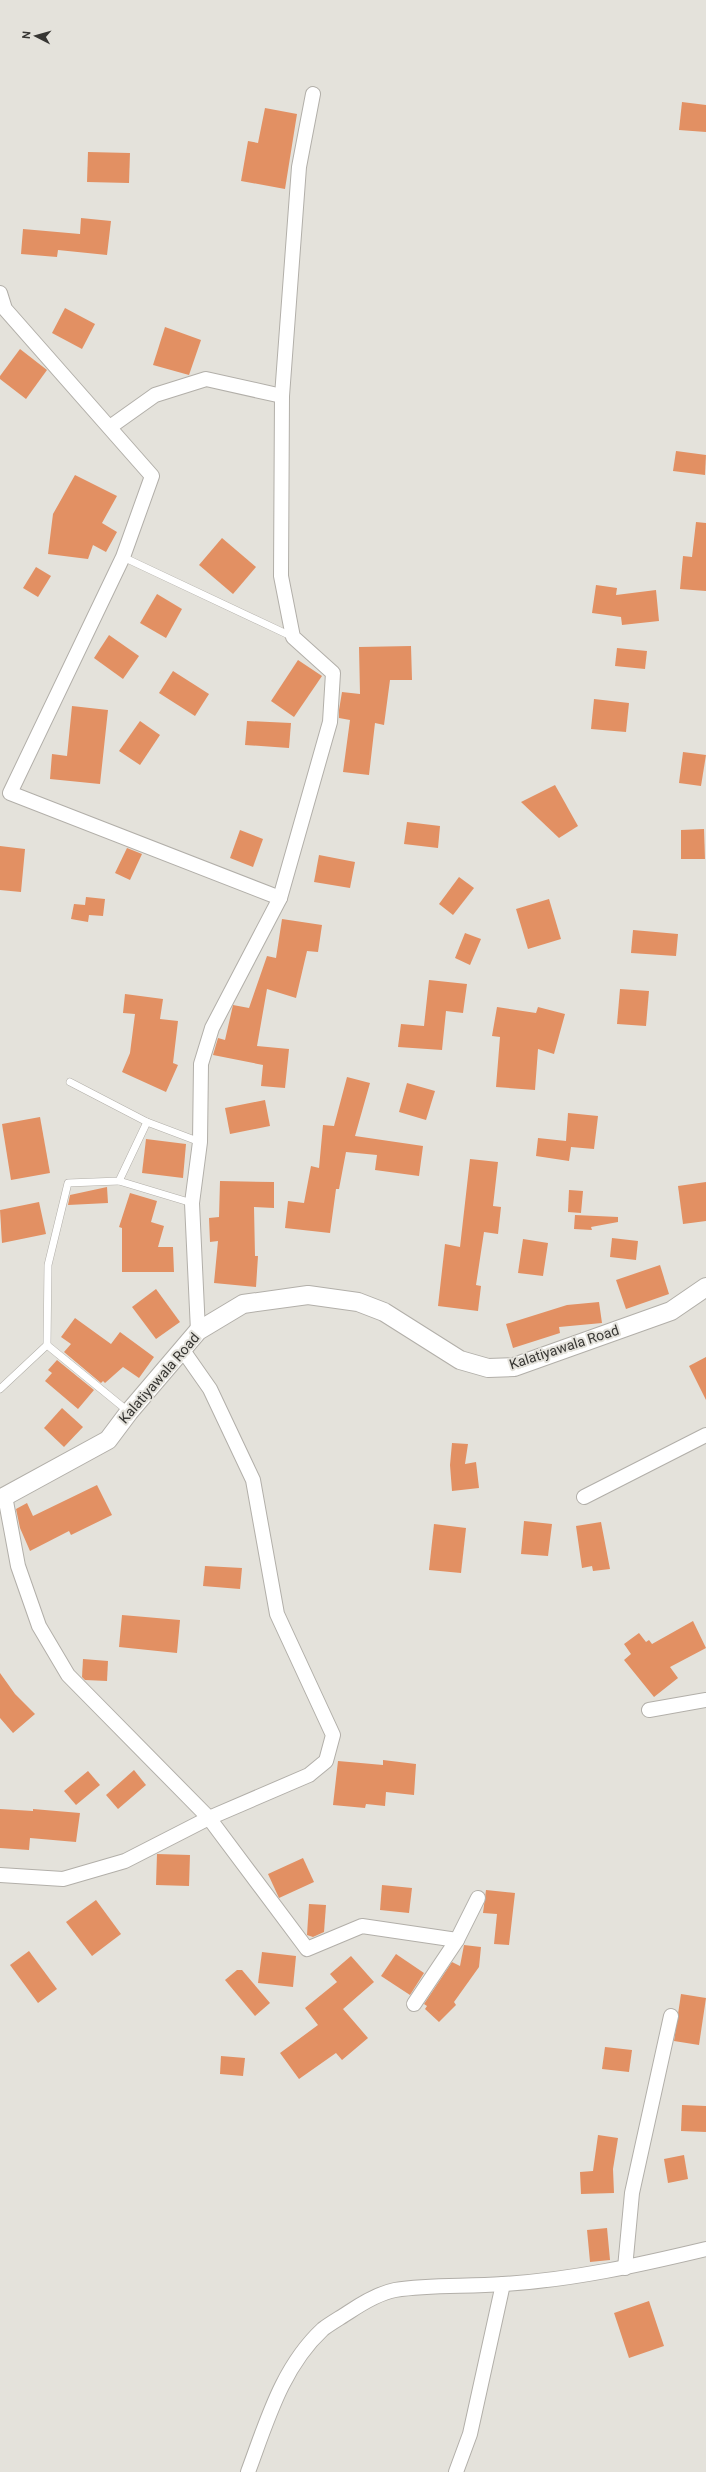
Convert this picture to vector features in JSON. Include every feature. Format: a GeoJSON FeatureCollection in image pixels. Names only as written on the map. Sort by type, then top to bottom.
{"type":"FeatureCollection","features":[{"type":"Feature","properties":{"kind":"street"},"geometry":{"type":"LineString","coordinates":[[198,1331],[192,1204],[200,1142],[201,1064],[212,1028],[280,898],[330,722],[333,673],[293,637],[280,576],[282,396],[299,167],[313,94]]}},
{"type":"Feature","properties":{"kind":"street"},"geometry":{"type":"LineString","coordinates":[[0,294],[5,309],[152,476],[123,556],[10,793],[280,898]]}},
{"type":"Feature","properties":{"kind":"street"},"geometry":{"type":"LineString","coordinates":[[110,427],[155,395],[206,379],[282,396]]}},
{"type":"Feature","properties":{"kind":"street","name":"Kalatiyawala Road"},"geometry":{"type":"LineString","coordinates":[[3,1497],[108,1440],[129,1412],[198,1331],[243,1304],[308,1295],[358,1302],[384,1312],[460,1360],[488,1368],[514,1367],[671,1311],[706,1287]]}},
{"type":"Feature","properties":{"kind":"street"},"geometry":{"type":"LineString","coordinates":[[0,1875],[63,1879],[125,1861],[209,1818],[309,1775],[326,1761],[333,1735],[277,1614],[252,1480],[210,1389],[182,1349]]}},
{"type":"Feature","properties":{"kind":"street"},"geometry":{"type":"LineString","coordinates":[[584,1497],[706,1435]]}},
{"type":"Feature","properties":{"kind":"street"},"geometry":{"type":"LineString","coordinates":[[3,1497],[18,1566],[38,1626],[68,1674],[209,1818],[307,1949],[362,1926],[456,1940]]}},
{"type":"Feature","properties":{"kind":"street"},"geometry":{"type":"LineString","coordinates":[[649,1710],[706,1700]]}},
{"type":"Feature","properties":{"kind":"street"},"geometry":{"type":"LineString","coordinates":[[414,2004],[456,1940],[478,1898]]}},
{"type":"Feature","properties":{"kind":"street"},"geometry":{"type":"LineString","coordinates":[[625,2268],[632,2193],[671,2016]]}},
{"type":"Feature","properties":{"kind":"street"},"geometry":{"type":"LineString","coordinates":[[248,2472],[278,2390],[298,2358],[324,2329],[360,2305],[393,2290],[453,2285],[503,2284],[625,2268],[706,2249]]}},
{"type":"Feature","properties":{"kind":"street"},"geometry":{"type":"LineString","coordinates":[[456,2472],[470,2434],[503,2284]]}},
{"type":"Feature","properties":{"kind":"lane"},"geometry":{"type":"LineString","coordinates":[[123,556],[293,637]]}},
{"type":"Feature","properties":{"kind":"lane"},"geometry":{"type":"LineString","coordinates":[[70,1082],[147,1122],[200,1142]]}},
{"type":"Feature","properties":{"kind":"lane"},"geometry":{"type":"LineString","coordinates":[[120,1181],[147,1122]]}},
{"type":"Feature","properties":{"kind":"lane"},"geometry":{"type":"LineString","coordinates":[[0,1389],[47,1345],[48,1264],[68,1183],[120,1181],[192,1204]]}},
{"type":"Feature","properties":{"kind":"lane"},"geometry":{"type":"LineString","coordinates":[[47,1345],[129,1412]]}},
{"type":"Feature","properties":{"kind":"building"},"geometry":{"type":"Polygon","coordinates":[[[682,102],[706,105],[706,132],[679,130],[682,102]]]}},
{"type":"Feature","properties":{"kind":"building"},"geometry":{"type":"Polygon","coordinates":[[[265,108],[297,114],[285,189],[241,181],[248,141],[258,143],[265,108]]]}},
{"type":"Feature","properties":{"kind":"building"},"geometry":{"type":"Polygon","coordinates":[[[88,152],[130,153],[129,183],[87,182],[88,152]]]}},
{"type":"Feature","properties":{"kind":"building"},"geometry":{"type":"Polygon","coordinates":[[[81,218],[111,221],[107,255],[58,250],[57,257],[21,254],[23,229],[80,234],[81,218]]]}},
{"type":"Feature","properties":{"kind":"building"},"geometry":{"type":"Polygon","coordinates":[[[65,308],[95,324],[82,349],[52,333],[65,308]]]}},
{"type":"Feature","properties":{"kind":"building"},"geometry":{"type":"Polygon","coordinates":[[[165,327],[201,340],[189,375],[153,365],[165,327]]]}},
{"type":"Feature","properties":{"kind":"building"},"geometry":{"type":"Polygon","coordinates":[[[20,349],[47,370],[26,399],[0,379],[0,376],[20,349]]]}},
{"type":"Feature","properties":{"kind":"building"},"geometry":{"type":"Polygon","coordinates":[[[676,451],[706,455],[705,475],[673,471],[676,451]]]}},
{"type":"Feature","properties":{"kind":"building"},"geometry":{"type":"Polygon","coordinates":[[[75,475],[117,496],[102,523],[117,532],[106,552],[93,545],[88,559],[48,554],[53,514],[75,475]]]}},
{"type":"Feature","properties":{"kind":"building"},"geometry":{"type":"Polygon","coordinates":[[[696,522],[706,523],[706,591],[680,589],[683,556],[692,557],[696,522]]]}},
{"type":"Feature","properties":{"kind":"building"},"geometry":{"type":"Polygon","coordinates":[[[222,538],[256,567],[233,594],[199,565],[222,538]]]}},
{"type":"Feature","properties":{"kind":"building"},"geometry":{"type":"Polygon","coordinates":[[[36,567],[51,576],[38,597],[23,588],[36,567]]]}},
{"type":"Feature","properties":{"kind":"building"},"geometry":{"type":"Polygon","coordinates":[[[596,585],[617,588],[616,595],[656,590],[659,621],[622,625],[621,617],[592,613],[596,585]]]}},
{"type":"Feature","properties":{"kind":"building"},"geometry":{"type":"Polygon","coordinates":[[[157,594],[182,609],[166,638],[140,623],[157,594]]]}},
{"type":"Feature","properties":{"kind":"building"},"geometry":{"type":"Polygon","coordinates":[[[109,635],[139,656],[123,679],[94,658],[109,635]]]}},
{"type":"Feature","properties":{"kind":"building"},"geometry":{"type":"Polygon","coordinates":[[[411,646],[412,680],[390,680],[384,725],[375,723],[369,775],[343,772],[350,720],[339,718],[339,710],[342,692],[360,694],[359,647],[411,646]]]}},
{"type":"Feature","properties":{"kind":"building"},"geometry":{"type":"Polygon","coordinates":[[[617,648],[647,651],[645,669],[615,666],[617,648]]]}},
{"type":"Feature","properties":{"kind":"building"},"geometry":{"type":"Polygon","coordinates":[[[298,660],[322,676],[294,717],[271,701],[298,660]]]}},
{"type":"Feature","properties":{"kind":"building"},"geometry":{"type":"Polygon","coordinates":[[[173,671],[209,694],[195,716],[159,693],[173,671]]]}},
{"type":"Feature","properties":{"kind":"building"},"geometry":{"type":"Polygon","coordinates":[[[594,699],[629,703],[626,732],[591,729],[594,699]]]}},
{"type":"Feature","properties":{"kind":"building"},"geometry":{"type":"Polygon","coordinates":[[[72,706],[108,710],[100,784],[50,779],[52,754],[67,756],[72,706]]]}},
{"type":"Feature","properties":{"kind":"building"},"geometry":{"type":"Polygon","coordinates":[[[140,721],[160,735],[140,765],[119,751],[140,721]]]}},
{"type":"Feature","properties":{"kind":"building"},"geometry":{"type":"Polygon","coordinates":[[[247,721],[291,723],[289,748],[245,745],[247,721]]]}},
{"type":"Feature","properties":{"kind":"building"},"geometry":{"type":"Polygon","coordinates":[[[683,752],[706,755],[701,786],[679,783],[683,752]]]}},
{"type":"Feature","properties":{"kind":"building"},"geometry":{"type":"Polygon","coordinates":[[[555,785],[578,826],[559,838],[521,802],[555,785]]]}},
{"type":"Feature","properties":{"kind":"building"},"geometry":{"type":"Polygon","coordinates":[[[407,822],[440,826],[438,848],[404,844],[407,822]]]}},
{"type":"Feature","properties":{"kind":"building"},"geometry":{"type":"Polygon","coordinates":[[[704,829],[705,859],[681,859],[681,830],[704,829]]]}},
{"type":"Feature","properties":{"kind":"building"},"geometry":{"type":"Polygon","coordinates":[[[240,830],[263,839],[253,867],[230,858],[240,830]]]}},
{"type":"Feature","properties":{"kind":"building"},"geometry":{"type":"Polygon","coordinates":[[[0,846],[25,849],[21,892],[0,890],[0,846]]]}},
{"type":"Feature","properties":{"kind":"building"},"geometry":{"type":"Polygon","coordinates":[[[127,848],[142,854],[130,880],[115,873],[127,848]]]}},
{"type":"Feature","properties":{"kind":"building"},"geometry":{"type":"Polygon","coordinates":[[[319,855],[355,862],[350,888],[314,882],[319,855]]]}},
{"type":"Feature","properties":{"kind":"building"},"geometry":{"type":"Polygon","coordinates":[[[459,877],[474,888],[453,915],[439,904],[459,877]]]}},
{"type":"Feature","properties":{"kind":"building"},"geometry":{"type":"Polygon","coordinates":[[[86,897],[105,899],[103,916],[89,915],[88,922],[71,919],[74,904],[85,905],[86,897]]]}},
{"type":"Feature","properties":{"kind":"building"},"geometry":{"type":"Polygon","coordinates":[[[549,899],[561,939],[528,949],[516,909],[549,899]]]}},
{"type":"Feature","properties":{"kind":"building"},"geometry":{"type":"Polygon","coordinates":[[[282,919],[322,925],[318,952],[307,951],[296,998],[267,989],[257,1046],[289,1049],[285,1088],[261,1086],[263,1065],[213,1055],[218,1038],[225,1040],[233,1005],[249,1008],[267,956],[276,958],[282,919]]]}},
{"type":"Feature","properties":{"kind":"building"},"geometry":{"type":"Polygon","coordinates":[[[633,930],[678,934],[676,956],[631,953],[633,930]]]}},
{"type":"Feature","properties":{"kind":"building"},"geometry":{"type":"Polygon","coordinates":[[[465,933],[481,939],[470,965],[455,958],[465,933]]]}},
{"type":"Feature","properties":{"kind":"building"},"geometry":{"type":"Polygon","coordinates":[[[429,980],[467,984],[463,1013],[446,1011],[442,1050],[398,1047],[401,1024],[424,1026],[429,980]]]}},
{"type":"Feature","properties":{"kind":"building"},"geometry":{"type":"Polygon","coordinates":[[[620,989],[649,991],[646,1026],[617,1024],[620,989]]]}},
{"type":"Feature","properties":{"kind":"building"},"geometry":{"type":"Polygon","coordinates":[[[125,994],[163,999],[160,1019],[178,1021],[173,1063],[178,1065],[166,1092],[122,1072],[130,1053],[135,1014],[123,1013],[125,994]]]}},
{"type":"Feature","properties":{"kind":"building"},"geometry":{"type":"Polygon","coordinates":[[[497,1007],[536,1013],[538,1007],[565,1014],[554,1054],[538,1049],[535,1090],[496,1087],[500,1037],[492,1036],[497,1007]]]}},
{"type":"Feature","properties":{"kind":"building"},"geometry":{"type":"Polygon","coordinates":[[[347,1077],[370,1083],[355,1136],[423,1146],[419,1176],[375,1170],[377,1155],[346,1152],[339,1189],[336,1189],[330,1233],[285,1228],[288,1201],[304,1203],[311,1166],[319,1168],[323,1125],[334,1126],[347,1077]]]}},
{"type":"Feature","properties":{"kind":"building"},"geometry":{"type":"Polygon","coordinates":[[[407,1083],[435,1091],[426,1120],[399,1112],[407,1083]]]}},
{"type":"Feature","properties":{"kind":"building"},"geometry":{"type":"Polygon","coordinates":[[[265,1100],[270,1126],[230,1134],[225,1108],[265,1100]]]}},
{"type":"Feature","properties":{"kind":"building"},"geometry":{"type":"Polygon","coordinates":[[[568,1113],[598,1116],[594,1149],[571,1147],[569,1161],[536,1156],[538,1138],[566,1141],[568,1113]]]}},
{"type":"Feature","properties":{"kind":"building"},"geometry":{"type":"Polygon","coordinates":[[[40,1117],[50,1173],[11,1180],[2,1124],[40,1117]]]}},
{"type":"Feature","properties":{"kind":"building"},"geometry":{"type":"Polygon","coordinates":[[[146,1139],[186,1144],[183,1178],[142,1173],[146,1139]]]}},
{"type":"Feature","properties":{"kind":"building"},"geometry":{"type":"Polygon","coordinates":[[[470,1159],[498,1162],[493,1206],[501,1207],[498,1234],[484,1232],[476,1285],[481,1286],[478,1311],[438,1306],[445,1244],[460,1247],[470,1159]]]}},
{"type":"Feature","properties":{"kind":"building"},"geometry":{"type":"Polygon","coordinates":[[[220,1181],[274,1182],[274,1208],[254,1207],[255,1256],[258,1256],[256,1287],[214,1283],[218,1241],[210,1242],[209,1218],[219,1217],[220,1181]]]}},
{"type":"Feature","properties":{"kind":"building"},"geometry":{"type":"Polygon","coordinates":[[[706,1182],[706,1221],[683,1224],[678,1186],[706,1182]]]}},
{"type":"Feature","properties":{"kind":"building"},"geometry":{"type":"Polygon","coordinates":[[[107,1187],[108,1203],[68,1205],[70,1195],[107,1187]]]}},
{"type":"Feature","properties":{"kind":"building"},"geometry":{"type":"Polygon","coordinates":[[[569,1190],[583,1191],[581,1213],[568,1212],[569,1190]]]}},
{"type":"Feature","properties":{"kind":"building"},"geometry":{"type":"Polygon","coordinates":[[[130,1193],[157,1201],[151,1222],[164,1226],[158,1247],[173,1247],[174,1272],[122,1272],[122,1228],[119,1227],[130,1193]]]}},
{"type":"Feature","properties":{"kind":"building"},"geometry":{"type":"Polygon","coordinates":[[[39,1202],[46,1234],[2,1243],[0,1210],[39,1202]]]}},
{"type":"Feature","properties":{"kind":"building"},"geometry":{"type":"Polygon","coordinates":[[[575,1215],[618,1217],[618,1222],[591,1227],[592,1230],[574,1229],[575,1215]]]}},
{"type":"Feature","properties":{"kind":"building"},"geometry":{"type":"Polygon","coordinates":[[[612,1238],[638,1241],[636,1260],[610,1257],[612,1238]]]}},
{"type":"Feature","properties":{"kind":"building"},"geometry":{"type":"Polygon","coordinates":[[[523,1239],[548,1243],[543,1276],[518,1273],[523,1239]]]}},
{"type":"Feature","properties":{"kind":"building"},"geometry":{"type":"Polygon","coordinates":[[[660,1265],[669,1294],[626,1309],[616,1280],[660,1265]]]}},
{"type":"Feature","properties":{"kind":"building"},"geometry":{"type":"Polygon","coordinates":[[[156,1289],[180,1322],[156,1339],[132,1307],[156,1289]]]}},
{"type":"Feature","properties":{"kind":"building"},"geometry":{"type":"Polygon","coordinates":[[[599,1302],[602,1323],[559,1327],[560,1333],[513,1348],[506,1324],[567,1305],[599,1302]]]}},
{"type":"Feature","properties":{"kind":"building"},"geometry":{"type":"Polygon","coordinates":[[[75,1318],[111,1344],[120,1332],[154,1357],[139,1378],[123,1367],[105,1383],[103,1381],[101,1383],[64,1352],[71,1344],[61,1337],[75,1318]]]}},
{"type":"Feature","properties":{"kind":"building"},"geometry":{"type":"Polygon","coordinates":[[[706,1357],[706,1400],[689,1366],[706,1357]]]}},
{"type":"Feature","properties":{"kind":"building"},"geometry":{"type":"Polygon","coordinates":[[[57,1360],[94,1390],[78,1409],[45,1381],[52,1373],[48,1370],[57,1360]]]}},
{"type":"Feature","properties":{"kind":"building"},"geometry":{"type":"Polygon","coordinates":[[[62,1408],[83,1427],[64,1447],[44,1428],[62,1408]]]}},
{"type":"Feature","properties":{"kind":"building"},"geometry":{"type":"Polygon","coordinates":[[[452,1443],[468,1444],[465,1464],[476,1462],[479,1488],[452,1491],[450,1465],[452,1443]]]}},
{"type":"Feature","properties":{"kind":"building"},"geometry":{"type":"Polygon","coordinates":[[[97,1485],[112,1515],[71,1535],[69,1531],[30,1551],[20,1528],[16,1509],[27,1503],[33,1516],[97,1485]]]}},
{"type":"Feature","properties":{"kind":"building"},"geometry":{"type":"Polygon","coordinates":[[[524,1521],[552,1524],[548,1556],[521,1554],[524,1521]]]}},
{"type":"Feature","properties":{"kind":"building"},"geometry":{"type":"Polygon","coordinates":[[[601,1522],[610,1569],[593,1571],[592,1566],[582,1568],[576,1526],[601,1522]]]}},
{"type":"Feature","properties":{"kind":"building"},"geometry":{"type":"Polygon","coordinates":[[[434,1524],[466,1528],[461,1573],[429,1570],[434,1524]]]}},
{"type":"Feature","properties":{"kind":"building"},"geometry":{"type":"Polygon","coordinates":[[[205,1566],[242,1568],[240,1589],[203,1586],[205,1566]]]}},
{"type":"Feature","properties":{"kind":"building"},"geometry":{"type":"Polygon","coordinates":[[[122,1615],[180,1620],[177,1653],[119,1647],[122,1615]]]}},
{"type":"Feature","properties":{"kind":"building"},"geometry":{"type":"Polygon","coordinates":[[[693,1621],[706,1648],[670,1667],[678,1678],[654,1697],[624,1660],[631,1654],[624,1644],[639,1633],[646,1642],[649,1640],[652,1644],[693,1621]]]}},
{"type":"Feature","properties":{"kind":"building"},"geometry":{"type":"Polygon","coordinates":[[[83,1659],[108,1661],[107,1681],[85,1680],[82,1677],[83,1659]]]}},
{"type":"Feature","properties":{"kind":"building"},"geometry":{"type":"Polygon","coordinates":[[[0,1673],[15,1694],[35,1714],[13,1733],[0,1718],[0,1673]]]}},
{"type":"Feature","properties":{"kind":"building"},"geometry":{"type":"Polygon","coordinates":[[[383,1760],[416,1764],[414,1795],[386,1792],[385,1806],[366,1804],[365,1808],[333,1805],[338,1761],[383,1765],[383,1760]]]}},
{"type":"Feature","properties":{"kind":"building"},"geometry":{"type":"Polygon","coordinates":[[[134,1770],[146,1785],[118,1809],[106,1795],[134,1770]]]}},
{"type":"Feature","properties":{"kind":"building"},"geometry":{"type":"Polygon","coordinates":[[[88,1771],[100,1785],[76,1805],[64,1791],[88,1771]]]}},
{"type":"Feature","properties":{"kind":"building"},"geometry":{"type":"Polygon","coordinates":[[[0,1809],[33,1811],[33,1809],[80,1813],[76,1842],[30,1838],[29,1850],[0,1848],[0,1809]]]}},
{"type":"Feature","properties":{"kind":"building"},"geometry":{"type":"Polygon","coordinates":[[[157,1854],[190,1855],[189,1886],[156,1885],[157,1854]]]}},
{"type":"Feature","properties":{"kind":"building"},"geometry":{"type":"Polygon","coordinates":[[[303,1858],[314,1882],[279,1898],[268,1874],[303,1858]]]}},
{"type":"Feature","properties":{"kind":"building"},"geometry":{"type":"Polygon","coordinates":[[[382,1885],[412,1888],[409,1913],[380,1910],[382,1885]]]}},
{"type":"Feature","properties":{"kind":"building"},"geometry":{"type":"Polygon","coordinates":[[[486,1890],[515,1893],[509,1945],[494,1944],[497,1914],[483,1913],[486,1890]]]}},
{"type":"Feature","properties":{"kind":"building"},"geometry":{"type":"Polygon","coordinates":[[[96,1900],[121,1934],[92,1956],[66,1922],[96,1900]]]}},
{"type":"Feature","properties":{"kind":"building"},"geometry":{"type":"Polygon","coordinates":[[[309,1904],[326,1905],[324,1932],[313,1937],[307,1935],[309,1904]]]}},
{"type":"Feature","properties":{"kind":"building"},"geometry":{"type":"Polygon","coordinates":[[[464,1945],[481,1947],[479,1967],[454,2002],[456,2005],[439,2022],[425,2009],[427,2006],[424,2004],[452,1962],[460,1966],[464,1945]]]}},
{"type":"Feature","properties":{"kind":"building"},"geometry":{"type":"Polygon","coordinates":[[[29,1951],[57,1989],[38,2003],[10,1965],[29,1951]]]}},
{"type":"Feature","properties":{"kind":"building"},"geometry":{"type":"Polygon","coordinates":[[[262,1952],[296,1956],[293,1987],[258,1983],[262,1952]]]}},
{"type":"Feature","properties":{"kind":"building"},"geometry":{"type":"Polygon","coordinates":[[[396,1954],[424,1973],[410,1995],[381,1976],[396,1954]]]}},
{"type":"Feature","properties":{"kind":"building"},"geometry":{"type":"Polygon","coordinates":[[[351,1956],[374,1982],[343,2009],[368,2038],[342,2060],[336,2053],[299,2079],[280,2053],[318,2025],[305,2008],[337,1982],[330,1974],[351,1956]]]}},
{"type":"Feature","properties":{"kind":"building"},"geometry":{"type":"Polygon","coordinates":[[[237,1970],[242,1970],[270,2003],[255,2016],[225,1980],[237,1970]]]}},
{"type":"Feature","properties":{"kind":"building"},"geometry":{"type":"Polygon","coordinates":[[[681,1994],[706,1998],[699,2045],[674,2041],[681,1994]]]}},
{"type":"Feature","properties":{"kind":"building"},"geometry":{"type":"Polygon","coordinates":[[[605,2047],[632,2050],[629,2072],[602,2069],[605,2047]]]}},
{"type":"Feature","properties":{"kind":"building"},"geometry":{"type":"Polygon","coordinates":[[[221,2056],[245,2058],[243,2076],[220,2074],[221,2056]]]}},
{"type":"Feature","properties":{"kind":"building"},"geometry":{"type":"Polygon","coordinates":[[[682,2105],[706,2106],[706,2132],[681,2131],[682,2105]]]}},
{"type":"Feature","properties":{"kind":"building"},"geometry":{"type":"Polygon","coordinates":[[[598,2135],[618,2138],[613,2169],[614,2193],[581,2194],[580,2172],[593,2171],[598,2135]]]}},
{"type":"Feature","properties":{"kind":"building"},"geometry":{"type":"Polygon","coordinates":[[[684,2155],[688,2179],[668,2183],[664,2159],[684,2155]]]}},
{"type":"Feature","properties":{"kind":"building"},"geometry":{"type":"Polygon","coordinates":[[[607,2228],[610,2260],[590,2262],[587,2230],[607,2228]]]}},
{"type":"Feature","properties":{"kind":"building"},"geometry":{"type":"Polygon","coordinates":[[[649,2301],[664,2346],[629,2358],[614,2313],[649,2301]]]}}]}
